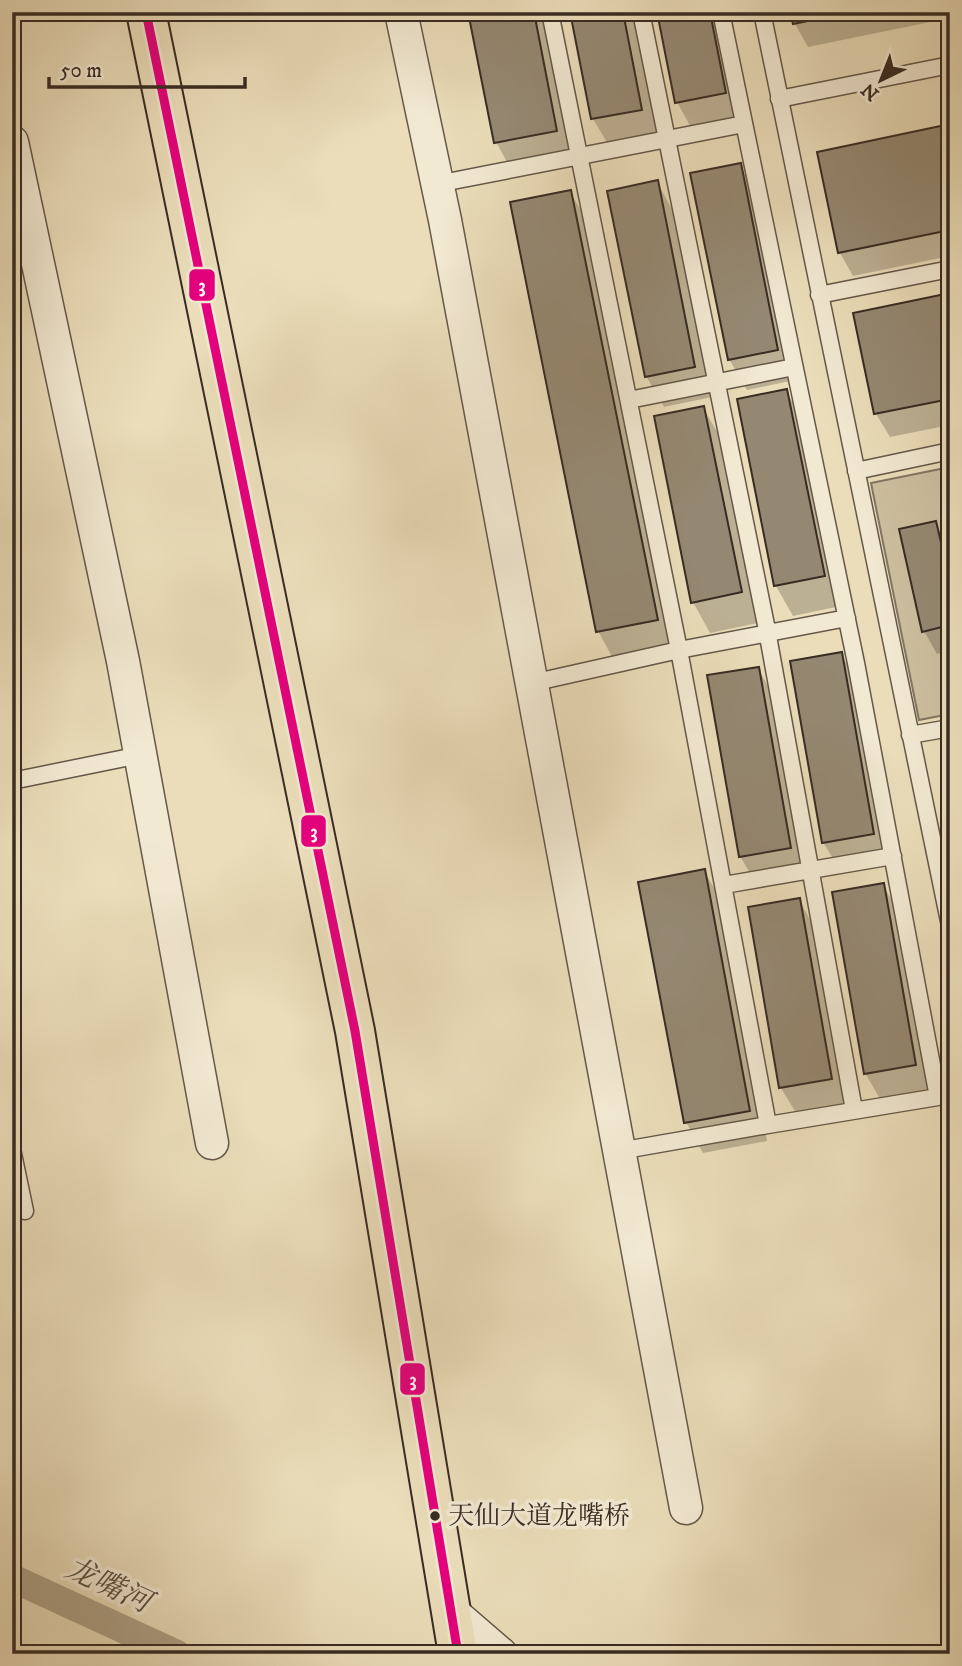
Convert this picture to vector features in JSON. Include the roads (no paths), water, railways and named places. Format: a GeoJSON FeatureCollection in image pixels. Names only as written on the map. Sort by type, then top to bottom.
{"type":"FeatureCollection","features":[{"type":"Feature","properties":{"kind":"main road"},"geometry":{"type":"LineString","coordinates":[[146,12],[355,1031],[458,1654]]}},
{"type":"Feature","properties":{"kind":"street"},"geometry":{"type":"LineString","coordinates":[[401,12],[437,184],[686,1508]]}},
{"type":"Feature","properties":{"kind":"street"},"geometry":{"type":"LineString","coordinates":[[12,142],[140,755],[212,1143]]}},
{"type":"Feature","properties":{"kind":"street"},"geometry":{"type":"LineString","coordinates":[[450,1611],[501,1654]]}},
{"type":"Feature","properties":{"kind":"lane"},"geometry":{"type":"LineString","coordinates":[[550,12],[679,650],[768,1125]]}},
{"type":"Feature","properties":{"kind":"lane"},"geometry":{"type":"LineString","coordinates":[[641,12],[768,633],[854,1110]]}},
{"type":"Feature","properties":{"kind":"lane"},"geometry":{"type":"LineString","coordinates":[[619,1151],[939,1097],[847,618],[721,12]]}},
{"type":"Feature","properties":{"kind":"lane"},"geometry":{"type":"LineString","coordinates":[[761,12],[910,735],[946,890],[950,926]]}},
{"type":"Feature","properties":{"kind":"lane"},"geometry":{"type":"LineString","coordinates":[[779,99],[950,65]]}},
{"type":"Feature","properties":{"kind":"lane"},"geometry":{"type":"LineString","coordinates":[[437,184],[744,124]]}},
{"type":"Feature","properties":{"kind":"lane"},"geometry":{"type":"LineString","coordinates":[[819,295],[950,269]]}},
{"type":"Feature","properties":{"kind":"lane"},"geometry":{"type":"LineString","coordinates":[[629,400],[794,367]]}},
{"type":"Feature","properties":{"kind":"lane"},"geometry":{"type":"LineString","coordinates":[[856,471],[950,451]]}},
{"type":"Feature","properties":{"kind":"lane"},"geometry":{"type":"LineString","coordinates":[[532,683],[679,650],[847,618]]}},
{"type":"Feature","properties":{"kind":"lane"},"geometry":{"type":"LineString","coordinates":[[910,735],[950,728]]}},
{"type":"Feature","properties":{"kind":"lane"},"geometry":{"type":"LineString","coordinates":[[12,781],[140,755]]}},
{"type":"Feature","properties":{"kind":"lane"},"geometry":{"type":"LineString","coordinates":[[723,886],[893,856]]}},
{"type":"Feature","properties":{"kind":"lane"},"geometry":{"type":"LineString","coordinates":[[12,1149],[25,1211]]}},
{"type":"Feature","properties":{"kind":"waterway","name":"龙嘴河"},"geometry":{"type":"LineString","coordinates":[[12,1578],[177,1654]]}},
{"type":"Feature","properties":{"kind":"place","name":"天仙大道龙嘴桥"},"geometry":{"type":"Point","coordinates":[435,1516]}}]}
